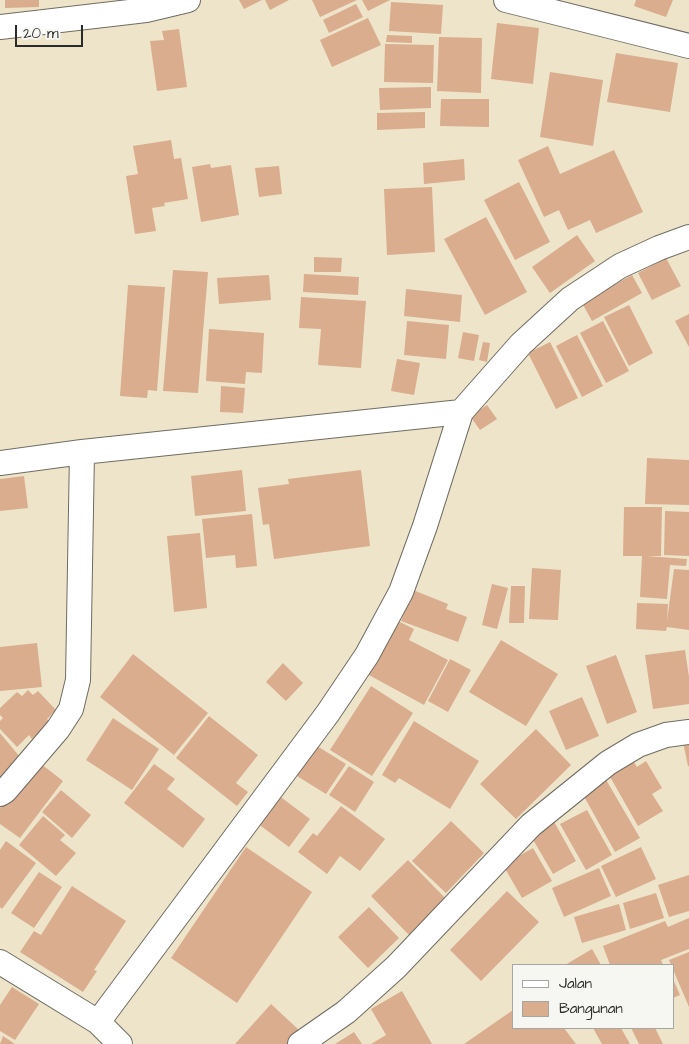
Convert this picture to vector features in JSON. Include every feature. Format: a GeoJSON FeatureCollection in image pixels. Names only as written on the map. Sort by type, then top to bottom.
{"type":"FeatureCollection","features":[{"type":"Feature","properties":{"kind":"street"},"geometry":{"type":"LineString","coordinates":[[0,27],[146,10],[188,0]]}},
{"type":"Feature","properties":{"kind":"street"},"geometry":{"type":"LineString","coordinates":[[506,0],[688,43]]}},
{"type":"Feature","properties":{"kind":"street"},"geometry":{"type":"LineString","coordinates":[[98,1022],[328,713],[367,655],[401,592],[426,526],[461,412],[521,344],[570,299],[620,266],[659,248],[689,238]]}},
{"type":"Feature","properties":{"kind":"street"},"geometry":{"type":"LineString","coordinates":[[0,463],[82,452],[461,412]]}},
{"type":"Feature","properties":{"kind":"street"},"geometry":{"type":"LineString","coordinates":[[0,794],[5,791],[58,729],[71,709],[78,680],[82,452]]}},
{"type":"Feature","properties":{"kind":"street"},"geometry":{"type":"LineString","coordinates":[[300,1044],[346,1012],[382,980],[531,825],[608,763],[638,745],[666,735],[689,732]]}},
{"type":"Feature","properties":{"kind":"street"},"geometry":{"type":"LineString","coordinates":[[0,962],[98,1022],[120,1044]]}},
{"type":"Feature","properties":{"kind":"building"},"geometry":{"type":"Polygon","coordinates":[[[5,0],[39,0],[39,7],[5,8],[5,0]]]}},
{"type":"Feature","properties":{"kind":"building"},"geometry":{"type":"Polygon","coordinates":[[[239,0],[262,0],[244,9],[239,0]]]}},
{"type":"Feature","properties":{"kind":"building"},"geometry":{"type":"Polygon","coordinates":[[[265,0],[289,0],[270,10],[265,0]]]}},
{"type":"Feature","properties":{"kind":"building"},"geometry":{"type":"Polygon","coordinates":[[[312,0],[357,0],[320,17],[312,0]]]}},
{"type":"Feature","properties":{"kind":"building"},"geometry":{"type":"Polygon","coordinates":[[[362,0],[390,0],[368,11],[362,0]]]}},
{"type":"Feature","properties":{"kind":"building"},"geometry":{"type":"Polygon","coordinates":[[[636,0],[673,0],[666,17],[634,6],[636,0]]]}},
{"type":"Feature","properties":{"kind":"building"},"geometry":{"type":"Polygon","coordinates":[[[391,2],[443,5],[441,34],[389,31],[391,2]]]}},
{"type":"Feature","properties":{"kind":"building"},"geometry":{"type":"Polygon","coordinates":[[[356,4],[363,17],[329,33],[323,20],[356,4]]]}},
{"type":"Feature","properties":{"kind":"building"},"geometry":{"type":"Polygon","coordinates":[[[368,18],[381,45],[332,67],[320,40],[368,18]]]}},
{"type":"Feature","properties":{"kind":"building"},"geometry":{"type":"Polygon","coordinates":[[[497,23],[539,28],[533,84],[491,79],[497,23]]]}},
{"type":"Feature","properties":{"kind":"building"},"geometry":{"type":"Polygon","coordinates":[[[179,29],[187,87],[157,91],[150,41],[164,40],[162,31],[179,29]]]}},
{"type":"Feature","properties":{"kind":"building"},"geometry":{"type":"Polygon","coordinates":[[[387,35],[412,36],[412,43],[386,42],[387,35]]]}},
{"type":"Feature","properties":{"kind":"building"},"geometry":{"type":"Polygon","coordinates":[[[439,37],[482,38],[481,93],[437,91],[439,37]]]}},
{"type":"Feature","properties":{"kind":"building"},"geometry":{"type":"Polygon","coordinates":[[[385,44],[434,45],[433,83],[384,82],[385,44]]]}},
{"type":"Feature","properties":{"kind":"building"},"geometry":{"type":"Polygon","coordinates":[[[616,53],[678,63],[670,112],[607,102],[616,53]]]}},
{"type":"Feature","properties":{"kind":"building"},"geometry":{"type":"Polygon","coordinates":[[[550,72],[603,80],[593,146],[540,137],[550,72]]]}},
{"type":"Feature","properties":{"kind":"building"},"geometry":{"type":"Polygon","coordinates":[[[431,87],[431,108],[380,110],[379,88],[431,87]]]}},
{"type":"Feature","properties":{"kind":"building"},"geometry":{"type":"Polygon","coordinates":[[[441,99],[489,99],[489,127],[440,126],[441,99]]]}},
{"type":"Feature","properties":{"kind":"building"},"geometry":{"type":"Polygon","coordinates":[[[425,112],[425,128],[377,130],[377,113],[425,112]]]}},
{"type":"Feature","properties":{"kind":"building"},"geometry":{"type":"Polygon","coordinates":[[[171,140],[174,159],[181,158],[188,199],[164,203],[165,206],[152,208],[156,231],[135,234],[126,176],[138,174],[133,146],[171,140]]]}},
{"type":"Feature","properties":{"kind":"building"},"geometry":{"type":"Polygon","coordinates":[[[548,146],[560,174],[614,150],[643,212],[596,233],[590,220],[568,230],[559,210],[544,217],[518,160],[548,146]]]}},
{"type":"Feature","properties":{"kind":"building"},"geometry":{"type":"Polygon","coordinates":[[[464,159],[465,180],[424,184],[423,163],[464,159]]]}},
{"type":"Feature","properties":{"kind":"building"},"geometry":{"type":"Polygon","coordinates":[[[210,164],[211,168],[231,165],[239,215],[201,222],[192,167],[210,164]]]}},
{"type":"Feature","properties":{"kind":"building"},"geometry":{"type":"Polygon","coordinates":[[[279,166],[282,194],[259,197],[255,168],[279,166]]]}},
{"type":"Feature","properties":{"kind":"building"},"geometry":{"type":"Polygon","coordinates":[[[519,182],[550,242],[515,260],[484,200],[519,182]]]}},
{"type":"Feature","properties":{"kind":"building"},"geometry":{"type":"Polygon","coordinates":[[[432,187],[435,252],[387,255],[384,189],[432,187]]]}},
{"type":"Feature","properties":{"kind":"building"},"geometry":{"type":"Polygon","coordinates":[[[486,217],[527,292],[485,315],[444,239],[486,217]]]}},
{"type":"Feature","properties":{"kind":"building"},"geometry":{"type":"Polygon","coordinates":[[[577,235],[595,261],[550,293],[532,267],[577,235]]]}},
{"type":"Feature","properties":{"kind":"building"},"geometry":{"type":"Polygon","coordinates":[[[314,257],[342,258],[341,272],[314,272],[314,257]]]}},
{"type":"Feature","properties":{"kind":"building"},"geometry":{"type":"Polygon","coordinates":[[[666,258],[681,286],[652,300],[638,273],[666,258]]]}},
{"type":"Feature","properties":{"kind":"building"},"geometry":{"type":"Polygon","coordinates":[[[173,270],[208,272],[198,393],[163,391],[173,270]]]}},
{"type":"Feature","properties":{"kind":"building"},"geometry":{"type":"Polygon","coordinates":[[[304,274],[359,277],[358,295],[303,292],[304,274]]]}},
{"type":"Feature","properties":{"kind":"building"},"geometry":{"type":"Polygon","coordinates":[[[269,275],[271,300],[219,304],[217,278],[269,275]]]}},
{"type":"Feature","properties":{"kind":"building"},"geometry":{"type":"Polygon","coordinates":[[[632,275],[642,293],[592,321],[582,303],[632,275]]]}},
{"type":"Feature","properties":{"kind":"building"},"geometry":{"type":"Polygon","coordinates":[[[128,285],[165,287],[157,391],[148,390],[147,398],[120,396],[128,285]]]}},
{"type":"Feature","properties":{"kind":"building"},"geometry":{"type":"Polygon","coordinates":[[[406,289],[462,295],[460,322],[404,316],[406,289]]]}},
{"type":"Feature","properties":{"kind":"building"},"geometry":{"type":"Polygon","coordinates":[[[301,297],[366,301],[361,368],[318,365],[321,329],[299,328],[301,297]]]}},
{"type":"Feature","properties":{"kind":"building"},"geometry":{"type":"Polygon","coordinates":[[[629,305],[653,353],[629,366],[604,317],[629,305]]]}},
{"type":"Feature","properties":{"kind":"building"},"geometry":{"type":"Polygon","coordinates":[[[689,314],[689,347],[675,321],[689,314]]]}},
{"type":"Feature","properties":{"kind":"building"},"geometry":{"type":"Polygon","coordinates":[[[407,321],[449,325],[446,359],[404,355],[407,321]]]}},
{"type":"Feature","properties":{"kind":"building"},"geometry":{"type":"Polygon","coordinates":[[[603,321],[629,371],[606,383],[580,333],[603,321]]]}},
{"type":"Feature","properties":{"kind":"building"},"geometry":{"type":"Polygon","coordinates":[[[209,329],[264,333],[262,373],[246,372],[245,384],[206,381],[209,329]]]}},
{"type":"Feature","properties":{"kind":"building"},"geometry":{"type":"Polygon","coordinates":[[[463,332],[479,335],[474,361],[458,358],[463,332]]]}},
{"type":"Feature","properties":{"kind":"building"},"geometry":{"type":"Polygon","coordinates":[[[577,335],[603,386],[582,397],[556,346],[577,335]]]}},
{"type":"Feature","properties":{"kind":"building"},"geometry":{"type":"Polygon","coordinates":[[[483,342],[490,343],[487,362],[479,360],[483,342]]]}},
{"type":"Feature","properties":{"kind":"building"},"geometry":{"type":"Polygon","coordinates":[[[550,342],[578,398],[556,409],[528,353],[550,342]]]}},
{"type":"Feature","properties":{"kind":"building"},"geometry":{"type":"Polygon","coordinates":[[[397,359],[420,363],[414,395],[391,391],[397,359]]]}},
{"type":"Feature","properties":{"kind":"building"},"geometry":{"type":"Polygon","coordinates":[[[221,386],[245,388],[243,413],[220,412],[221,386]]]}},
{"type":"Feature","properties":{"kind":"building"},"geometry":{"type":"Polygon","coordinates":[[[487,405],[497,419],[480,430],[470,416],[487,405]]]}},
{"type":"Feature","properties":{"kind":"building"},"geometry":{"type":"Polygon","coordinates":[[[647,458],[689,460],[689,505],[645,504],[647,458]]]}},
{"type":"Feature","properties":{"kind":"building"},"geometry":{"type":"Polygon","coordinates":[[[242,470],[246,511],[195,516],[191,476],[242,470]]]}},
{"type":"Feature","properties":{"kind":"building"},"geometry":{"type":"Polygon","coordinates":[[[361,470],[370,546],[274,559],[269,524],[263,525],[258,488],[289,484],[288,479],[361,470]]]}},
{"type":"Feature","properties":{"kind":"building"},"geometry":{"type":"Polygon","coordinates":[[[24,476],[28,508],[0,511],[0,479],[24,476]]]}},
{"type":"Feature","properties":{"kind":"building"},"geometry":{"type":"Polygon","coordinates":[[[624,507],[662,507],[661,556],[646,556],[687,559],[686,566],[670,565],[667,599],[640,597],[642,556],[623,556],[624,507]]]}},
{"type":"Feature","properties":{"kind":"building"},"geometry":{"type":"Polygon","coordinates":[[[665,511],[689,512],[689,556],[664,555],[665,511]]]}},
{"type":"Feature","properties":{"kind":"building"},"geometry":{"type":"Polygon","coordinates":[[[252,514],[257,566],[236,568],[235,555],[206,558],[202,519],[252,514]]]}},
{"type":"Feature","properties":{"kind":"building"},"geometry":{"type":"Polygon","coordinates":[[[200,533],[207,608],[174,612],[167,536],[200,533]]]}},
{"type":"Feature","properties":{"kind":"building"},"geometry":{"type":"Polygon","coordinates":[[[532,568],[561,570],[558,620],[529,619],[532,568]]]}},
{"type":"Feature","properties":{"kind":"building"},"geometry":{"type":"Polygon","coordinates":[[[674,569],[689,570],[689,630],[667,627],[666,631],[636,629],[637,603],[668,604],[667,621],[674,569]]]}},
{"type":"Feature","properties":{"kind":"building"},"geometry":{"type":"Polygon","coordinates":[[[492,584],[508,588],[497,629],[482,625],[492,584]]]}},
{"type":"Feature","properties":{"kind":"building"},"geometry":{"type":"Polygon","coordinates":[[[511,586],[525,586],[524,623],[509,623],[511,586]]]}},
{"type":"Feature","properties":{"kind":"building"},"geometry":{"type":"Polygon","coordinates":[[[413,590],[448,604],[446,609],[467,617],[458,642],[401,621],[413,590]]]}},
{"type":"Feature","properties":{"kind":"building"},"geometry":{"type":"Polygon","coordinates":[[[396,620],[414,629],[409,640],[448,660],[424,705],[367,674],[396,620]]]}},
{"type":"Feature","properties":{"kind":"building"},"geometry":{"type":"Polygon","coordinates":[[[501,640],[558,674],[526,726],[469,692],[501,640]]]}},
{"type":"Feature","properties":{"kind":"building"},"geometry":{"type":"Polygon","coordinates":[[[37,643],[42,687],[0,691],[0,647],[37,643]]]}},
{"type":"Feature","properties":{"kind":"building"},"geometry":{"type":"Polygon","coordinates":[[[685,650],[689,677],[689,704],[653,709],[645,655],[685,650]]]}},
{"type":"Feature","properties":{"kind":"building"},"geometry":{"type":"Polygon","coordinates":[[[133,654],[208,713],[174,755],[100,697],[133,654]]]}},
{"type":"Feature","properties":{"kind":"building"},"geometry":{"type":"Polygon","coordinates":[[[616,655],[637,712],[607,724],[586,666],[616,655]]]}},
{"type":"Feature","properties":{"kind":"building"},"geometry":{"type":"Polygon","coordinates":[[[450,659],[471,670],[448,712],[428,701],[450,659]]]}},
{"type":"Feature","properties":{"kind":"building"},"geometry":{"type":"Polygon","coordinates":[[[283,663],[303,683],[286,701],[266,682],[283,663]]]}},
{"type":"Feature","properties":{"kind":"building"},"geometry":{"type":"Polygon","coordinates":[[[371,686],[413,713],[372,776],[330,750],[371,686]]]}},
{"type":"Feature","properties":{"kind":"building"},"geometry":{"type":"Polygon","coordinates":[[[28,690],[33,695],[38,691],[56,710],[47,719],[51,723],[32,739],[29,735],[17,747],[0,729],[0,721],[3,718],[0,715],[0,708],[17,692],[22,696],[28,690]]]}},
{"type":"Feature","properties":{"kind":"building"},"geometry":{"type":"Polygon","coordinates":[[[582,697],[599,736],[566,750],[549,711],[582,697]]]}},
{"type":"Feature","properties":{"kind":"building"},"geometry":{"type":"Polygon","coordinates":[[[209,716],[258,755],[236,783],[248,792],[237,806],[176,758],[209,716]]]}},
{"type":"Feature","properties":{"kind":"building"},"geometry":{"type":"Polygon","coordinates":[[[113,718],[159,749],[132,790],[86,760],[113,718]]]}},
{"type":"Feature","properties":{"kind":"building"},"geometry":{"type":"Polygon","coordinates":[[[414,721],[479,761],[450,809],[399,778],[395,783],[382,775],[414,721]]]}},
{"type":"Feature","properties":{"kind":"building"},"geometry":{"type":"Polygon","coordinates":[[[536,729],[571,765],[516,819],[480,784],[536,729]]]}},
{"type":"Feature","properties":{"kind":"building"},"geometry":{"type":"Polygon","coordinates":[[[0,733],[25,763],[0,783],[0,733]]]}},
{"type":"Feature","properties":{"kind":"building"},"geometry":{"type":"Polygon","coordinates":[[[689,740],[689,766],[688,766],[683,742],[689,740]]]}},
{"type":"Feature","properties":{"kind":"building"},"geometry":{"type":"Polygon","coordinates":[[[317,746],[346,764],[326,794],[297,776],[317,746]]]}},
{"type":"Feature","properties":{"kind":"building"},"geometry":{"type":"Polygon","coordinates":[[[36,760],[63,781],[20,838],[0,824],[0,808],[36,760]]]}},
{"type":"Feature","properties":{"kind":"building"},"geometry":{"type":"Polygon","coordinates":[[[633,761],[637,767],[646,761],[662,788],[652,794],[663,811],[638,826],[609,775],[633,761]]]}},
{"type":"Feature","properties":{"kind":"building"},"geometry":{"type":"Polygon","coordinates":[[[154,764],[175,779],[167,789],[205,819],[183,848],[124,803],[154,764]]]}},
{"type":"Feature","properties":{"kind":"building"},"geometry":{"type":"Polygon","coordinates":[[[349,766],[374,782],[355,812],[329,795],[349,766]]]}},
{"type":"Feature","properties":{"kind":"building"},"geometry":{"type":"Polygon","coordinates":[[[605,778],[640,838],[615,852],[581,791],[605,778]]]}},
{"type":"Feature","properties":{"kind":"building"},"geometry":{"type":"Polygon","coordinates":[[[61,790],[91,815],[72,838],[42,812],[61,790]]]}},
{"type":"Feature","properties":{"kind":"building"},"geometry":{"type":"Polygon","coordinates":[[[278,795],[310,819],[289,847],[257,823],[278,795]]]}},
{"type":"Feature","properties":{"kind":"building"},"geometry":{"type":"Polygon","coordinates":[[[341,806],[385,839],[360,871],[340,856],[327,874],[298,852],[313,833],[317,836],[341,806]]]}},
{"type":"Feature","properties":{"kind":"building"},"geometry":{"type":"Polygon","coordinates":[[[587,810],[612,855],[586,870],[560,824],[587,810]]]}},
{"type":"Feature","properties":{"kind":"building"},"geometry":{"type":"Polygon","coordinates":[[[43,816],[65,835],[60,840],[76,853],[56,876],[19,845],[43,816]]]}},
{"type":"Feature","properties":{"kind":"building"},"geometry":{"type":"Polygon","coordinates":[[[552,818],[576,861],[553,874],[528,831],[552,818]]]}},
{"type":"Feature","properties":{"kind":"building"},"geometry":{"type":"Polygon","coordinates":[[[451,821],[484,853],[446,893],[412,861],[451,821]]]}},
{"type":"Feature","properties":{"kind":"building"},"geometry":{"type":"Polygon","coordinates":[[[6,841],[36,863],[2,909],[0,907],[0,850],[6,841]]]}},
{"type":"Feature","properties":{"kind":"building"},"geometry":{"type":"Polygon","coordinates":[[[246,847],[312,892],[237,1003],[171,958],[246,847]]]}},
{"type":"Feature","properties":{"kind":"building"},"geometry":{"type":"Polygon","coordinates":[[[641,847],[656,879],[616,897],[601,866],[641,847]]]}},
{"type":"Feature","properties":{"kind":"building"},"geometry":{"type":"Polygon","coordinates":[[[533,848],[552,881],[522,898],[503,865],[533,848]]]}},
{"type":"Feature","properties":{"kind":"building"},"geometry":{"type":"Polygon","coordinates":[[[408,860],[448,901],[411,937],[371,896],[408,860]]]}},
{"type":"Feature","properties":{"kind":"building"},"geometry":{"type":"Polygon","coordinates":[[[599,868],[611,896],[564,917],[552,888],[599,868]]]}},
{"type":"Feature","properties":{"kind":"building"},"geometry":{"type":"Polygon","coordinates":[[[39,872],[62,887],[34,928],[11,913],[39,872]]]}},
{"type":"Feature","properties":{"kind":"building"},"geometry":{"type":"Polygon","coordinates":[[[689,875],[689,911],[669,917],[658,885],[689,875]]]}},
{"type":"Feature","properties":{"kind":"building"},"geometry":{"type":"Polygon","coordinates":[[[72,886],[126,921],[94,970],[97,971],[83,992],[20,952],[34,931],[41,935],[72,886]]]}},
{"type":"Feature","properties":{"kind":"building"},"geometry":{"type":"Polygon","coordinates":[[[507,891],[539,922],[481,981],[450,950],[507,891]]]}},
{"type":"Feature","properties":{"kind":"building"},"geometry":{"type":"Polygon","coordinates":[[[656,893],[664,918],[630,929],[623,903],[656,893]]]}},
{"type":"Feature","properties":{"kind":"building"},"geometry":{"type":"Polygon","coordinates":[[[619,904],[626,930],[582,943],[574,917],[619,904]]]}},
{"type":"Feature","properties":{"kind":"building"},"geometry":{"type":"Polygon","coordinates":[[[369,907],[399,938],[368,968],[338,937],[369,907]]]}},
{"type":"Feature","properties":{"kind":"building"},"geometry":{"type":"Polygon","coordinates":[[[689,918],[689,949],[661,960],[663,964],[610,964],[603,946],[665,921],[668,927],[689,918]]]}},
{"type":"Feature","properties":{"kind":"building"},"geometry":{"type":"Polygon","coordinates":[[[592,949],[600,964],[567,964],[592,949]]]}},
{"type":"Feature","properties":{"kind":"building"},"geometry":{"type":"Polygon","coordinates":[[[689,952],[689,1007],[674,972],[674,964],[671,964],[669,960],[689,952]]]}},
{"type":"Feature","properties":{"kind":"building"},"geometry":{"type":"Polygon","coordinates":[[[674,981],[680,995],[674,998],[674,981]]]}},
{"type":"Feature","properties":{"kind":"building"},"geometry":{"type":"Polygon","coordinates":[[[12,987],[39,1004],[15,1040],[0,1031],[0,1005],[12,987]]]}},
{"type":"Feature","properties":{"kind":"building"},"geometry":{"type":"Polygon","coordinates":[[[402,991],[432,1044],[371,1044],[386,1035],[371,1009],[402,991]]]}},
{"type":"Feature","properties":{"kind":"building"},"geometry":{"type":"Polygon","coordinates":[[[271,1004],[300,1031],[289,1044],[235,1044],[271,1004]]]}},
{"type":"Feature","properties":{"kind":"building"},"geometry":{"type":"Polygon","coordinates":[[[512,1011],[512,1029],[565,1029],[576,1044],[464,1044],[512,1011]]]}},
{"type":"Feature","properties":{"kind":"building"},"geometry":{"type":"Polygon","coordinates":[[[594,1029],[622,1029],[630,1044],[602,1044],[594,1029]]]}},
{"type":"Feature","properties":{"kind":"building"},"geometry":{"type":"Polygon","coordinates":[[[632,1029],[656,1029],[663,1044],[639,1044],[632,1029]]]}},
{"type":"Feature","properties":{"kind":"building"},"geometry":{"type":"Polygon","coordinates":[[[354,1032],[362,1044],[335,1044],[354,1032]]]}},
{"type":"Feature","properties":{"kind":"building"},"geometry":{"type":"Polygon","coordinates":[[[3,1036],[15,1044],[0,1044],[3,1036]]]}}]}
